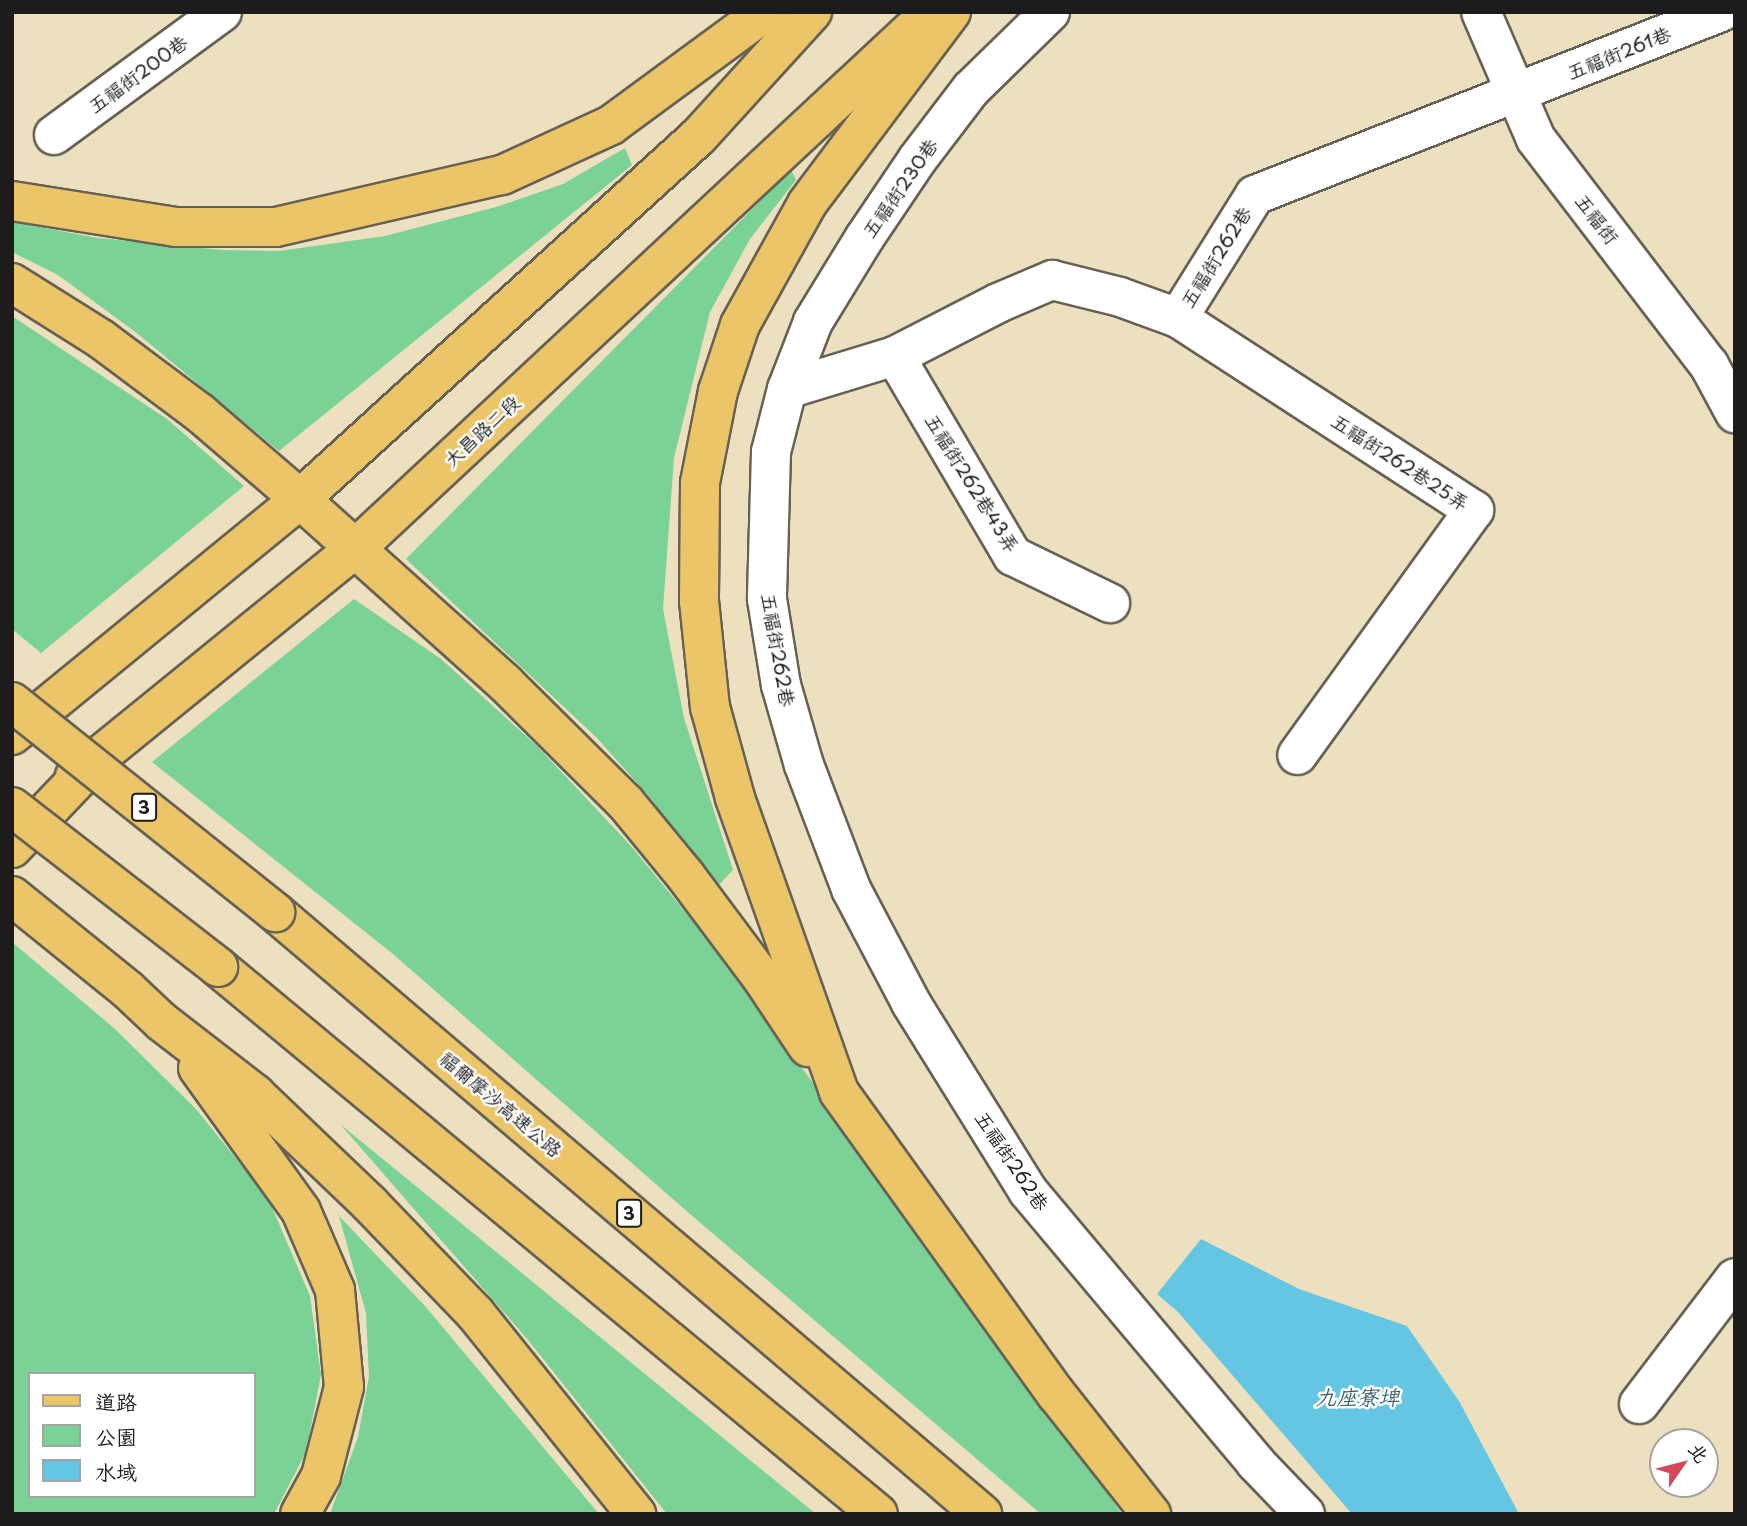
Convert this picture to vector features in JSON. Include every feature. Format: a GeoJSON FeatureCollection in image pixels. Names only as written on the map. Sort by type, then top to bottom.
{"type":"FeatureCollection","features":[{"type":"Feature","properties":{"kind":"main road"},"geometry":{"type":"LineString","coordinates":[[12,201],[176,226],[276,227],[502,175],[611,125],[765,12]]}},
{"type":"Feature","properties":{"kind":"main road"},"geometry":{"type":"LineString","coordinates":[[12,735],[300,499],[699,136],[812,12]]}},
{"type":"Feature","properties":{"kind":"main road","name":"大昌路二段"},"geometry":{"type":"LineString","coordinates":[[12,824],[356,548],[931,12]]}},
{"type":"Feature","properties":{"kind":"main road"},"geometry":{"type":"LineString","coordinates":[[839,1092],[735,798],[710,706],[699,601],[700,483],[718,391],[740,325],[765,278],[807,204],[951,12]]}},
{"type":"Feature","properties":{"kind":"main road"},"geometry":{"type":"LineString","coordinates":[[12,283],[134,363],[200,413],[356,548],[505,683],[625,802],[685,875],[762,978],[839,1092],[1056,1395],[1151,1514]]}},
{"type":"Feature","properties":{"kind":"main road","name":"福爾摩沙高速公路"},"geometry":{"type":"LineString","coordinates":[[12,702],[275,912],[982,1514]]}},
{"type":"Feature","properties":{"kind":"main road"},"geometry":{"type":"LineString","coordinates":[[12,848],[101,755]]}},
{"type":"Feature","properties":{"kind":"main road"},"geometry":{"type":"LineString","coordinates":[[12,807],[218,967],[878,1514]]}},
{"type":"Feature","properties":{"kind":"main road"},"geometry":{"type":"LineString","coordinates":[[12,896],[128,990],[162,1022],[254,1094],[370,1204],[475,1313],[636,1514]]}},
{"type":"Feature","properties":{"kind":"main road"},"geometry":{"type":"LineString","coordinates":[[162,1022],[231,1111],[301,1211],[335,1290],[344,1387],[321,1476],[300,1514]]}},
{"type":"Feature","properties":{"kind":"lane","name":"五福街200巷"},"geometry":{"type":"LineString","coordinates":[[54,135],[222,12]]}},
{"type":"Feature","properties":{"kind":"lane","name":"五福街230巷"},"geometry":{"type":"LineString","coordinates":[[787,389],[813,323],[918,160],[971,89],[1050,12]]}},
{"type":"Feature","properties":{"kind":"lane","name":"五福街"},"geometry":{"type":"LineString","coordinates":[[1481,12],[1536,139],[1709,365],[1735,412]]}},
{"type":"Feature","properties":{"kind":"lane","name":"五福街261巷"},"geometry":{"type":"LineString","coordinates":[[1517,94],[1721,12]]}},
{"type":"Feature","properties":{"kind":"lane","name":"五福街262巷"},"geometry":{"type":"LineString","coordinates":[[1305,1514],[1255,1462],[1028,1191],[911,1003],[851,889],[796,738],[781,685],[767,599],[771,452],[787,389],[895,356],[998,303],[1052,280],[1120,297],[1178,318],[1255,195],[1517,94]]}},
{"type":"Feature","properties":{"kind":"lane","name":"五福街262巷25弄"},"geometry":{"type":"LineString","coordinates":[[1178,318],[1474,510],[1297,755]]}},
{"type":"Feature","properties":{"kind":"lane","name":"五福街262巷43弄"},"geometry":{"type":"LineString","coordinates":[[895,356],[1013,556],[1110,603]]}},
{"type":"Feature","properties":{"kind":"lane"},"geometry":{"type":"LineString","coordinates":[[1639,1404],[1735,1278]]}},
{"type":"Feature","properties":{"kind":"green space"},"geometry":{"type":"Polygon","coordinates":[[[625,148],[632,165],[279,451],[138,334],[58,275],[12,252],[12,222],[98,238],[222,250],[279,251],[385,236],[496,207],[563,184],[625,148]]]}},
{"type":"Feature","properties":{"kind":"green space"},"geometry":{"type":"Polygon","coordinates":[[[791,170],[796,180],[750,239],[710,312],[674,458],[663,609],[684,718],[733,870],[716,888],[648,795],[596,737],[406,559],[791,170]]]}},
{"type":"Feature","properties":{"kind":"green space"},"geometry":{"type":"Polygon","coordinates":[[[12,316],[167,419],[244,486],[41,653],[12,629],[12,316]]]}},
{"type":"Feature","properties":{"kind":"green space"},"geometry":{"type":"Polygon","coordinates":[[[354,599],[441,659],[537,746],[631,846],[695,924],[888,1184],[1122,1514],[1041,1514],[690,1214],[393,954],[152,762],[354,599]]]}},
{"type":"Feature","properties":{"kind":"green space"},"geometry":{"type":"Polygon","coordinates":[[[12,942],[115,1029],[196,1109],[268,1198],[310,1296],[321,1375],[306,1452],[274,1514],[12,1514],[12,942]]]}},
{"type":"Feature","properties":{"kind":"green space"},"geometry":{"type":"Polygon","coordinates":[[[340,1124],[816,1514],[667,1514],[528,1340],[340,1124]]]}},
{"type":"Feature","properties":{"kind":"green space"},"geometry":{"type":"Polygon","coordinates":[[[339,1216],[425,1306],[599,1514],[330,1514],[358,1437],[369,1376],[366,1313],[339,1216]]]}},
{"type":"Feature","properties":{"kind":"water","name":"九座寮埤"},"geometry":{"type":"Polygon","coordinates":[[[1201,1239],[1299,1289],[1407,1326],[1459,1401],[1519,1514],[1352,1514],[1178,1312],[1157,1294],[1201,1239]]]}}]}
